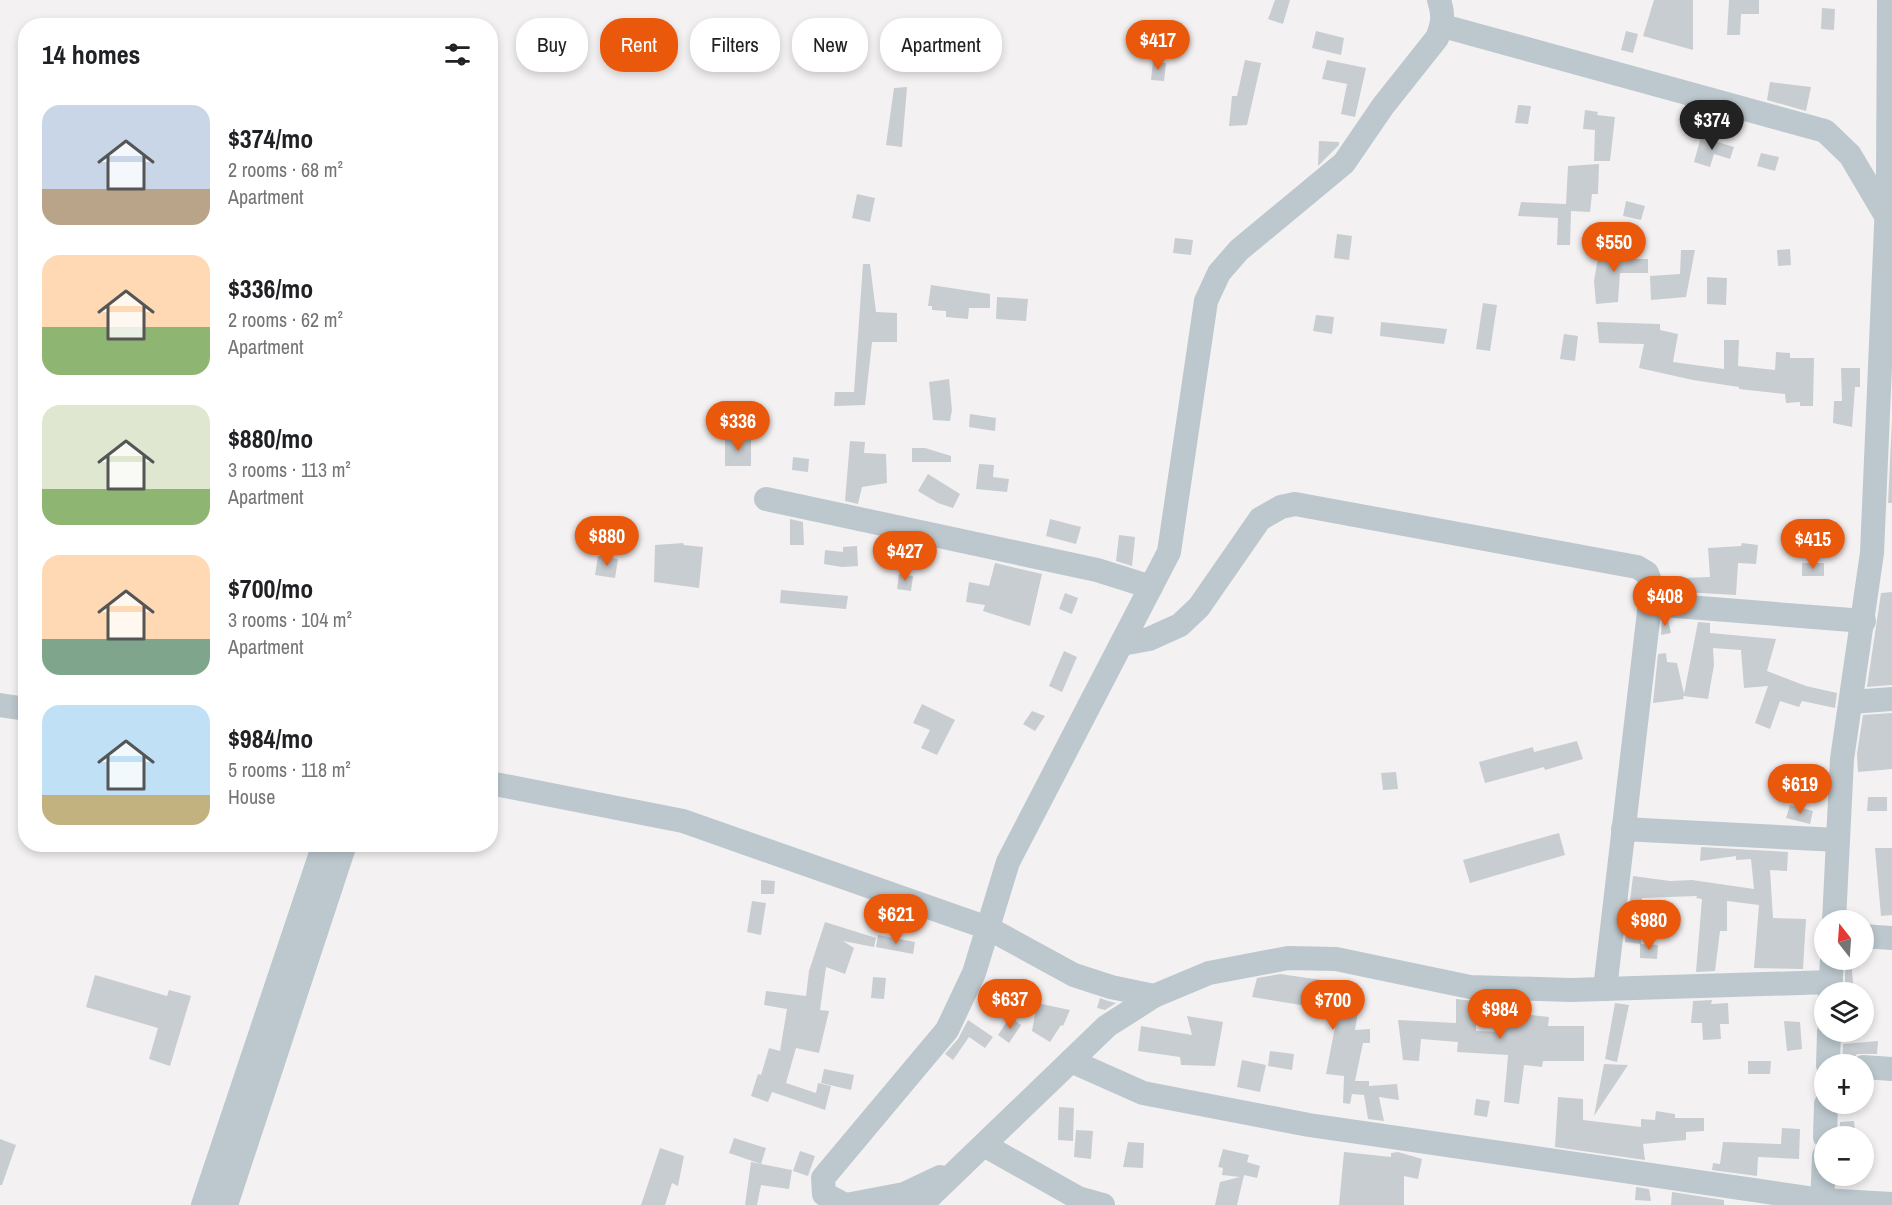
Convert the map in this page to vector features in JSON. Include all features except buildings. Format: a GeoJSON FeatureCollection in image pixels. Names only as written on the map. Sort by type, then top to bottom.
{"type":"FeatureCollection","features":[{"type":"Feature","properties":{"kind":"street"},"geometry":{"type":"LineString","coordinates":[[959,1169],[904,1194],[845,1205],[824,1194],[823,1178],[947,1030],[974,973],[1008,862],[1169,552],[1206,301],[1219,273],[1239,250],[1344,163],[1383,106],[1419,65],[1443,26],[1443,12],[1439,0]]}},
{"type":"Feature","properties":{"kind":"street"},"geometry":{"type":"LineString","coordinates":[[1835,910],[1842,759],[1864,621],[1882,554],[1889,0]]}},
{"type":"Feature","properties":{"kind":"street"},"geometry":{"type":"LineString","coordinates":[[1443,26],[1825,131],[1850,155],[1886,216]]}},
{"type":"Feature","properties":{"kind":"street"},"geometry":{"type":"LineString","coordinates":[[766,499],[1097,570],[1151,587]]}},
{"type":"Feature","properties":{"kind":"street"},"geometry":{"type":"LineString","coordinates":[[1122,644],[1149,639],[1180,625],[1199,607],[1260,519],[1281,507],[1295,504],[1636,567],[1647,573],[1652,586],[1605,989]]}},
{"type":"Feature","properties":{"kind":"street"},"geometry":{"type":"LineString","coordinates":[[1650,604],[1864,621]]}},
{"type":"Feature","properties":{"kind":"street"},"geometry":{"type":"LineString","coordinates":[[1851,702],[1892,699]]}},
{"type":"Feature","properties":{"kind":"street"},"geometry":{"type":"LineString","coordinates":[[0,705],[18,708]]}},
{"type":"Feature","properties":{"kind":"street"},"geometry":{"type":"LineString","coordinates":[[498,785],[683,821],[988,928],[1074,975],[1111,987],[1154,996]]}},
{"type":"Feature","properties":{"kind":"street"},"geometry":{"type":"LineString","coordinates":[[1623,829],[1838,840]]}},
{"type":"Feature","properties":{"kind":"street"},"geometry":{"type":"LineString","coordinates":[[203,1205],[336,852]]}},
{"type":"Feature","properties":{"kind":"street"},"geometry":{"type":"LineString","coordinates":[[226,1205],[336,852]]}},
{"type":"Feature","properties":{"kind":"street"},"geometry":{"type":"LineString","coordinates":[[1874,937],[1892,938]]}},
{"type":"Feature","properties":{"kind":"street"},"geometry":{"type":"LineString","coordinates":[[921,1205],[1107,1026],[1154,996],[1209,973],[1288,958],[1336,959],[1470,987],[1605,989],[1831,978]]}},
{"type":"Feature","properties":{"kind":"street"},"geometry":{"type":"LineString","coordinates":[[1071,1061],[1143,1093],[1309,1125],[1822,1203],[1892,1204]]}},
{"type":"Feature","properties":{"kind":"street"},"geometry":{"type":"LineString","coordinates":[[1874,1068],[1892,1069]]}},
{"type":"Feature","properties":{"kind":"street"},"geometry":{"type":"LineString","coordinates":[[984,1145],[1078,1198],[1103,1205]]}},
{"type":"Feature","properties":{"kind":"street"},"geometry":{"type":"LineString","coordinates":[[1822,1203],[1823,1186]]}}]}
